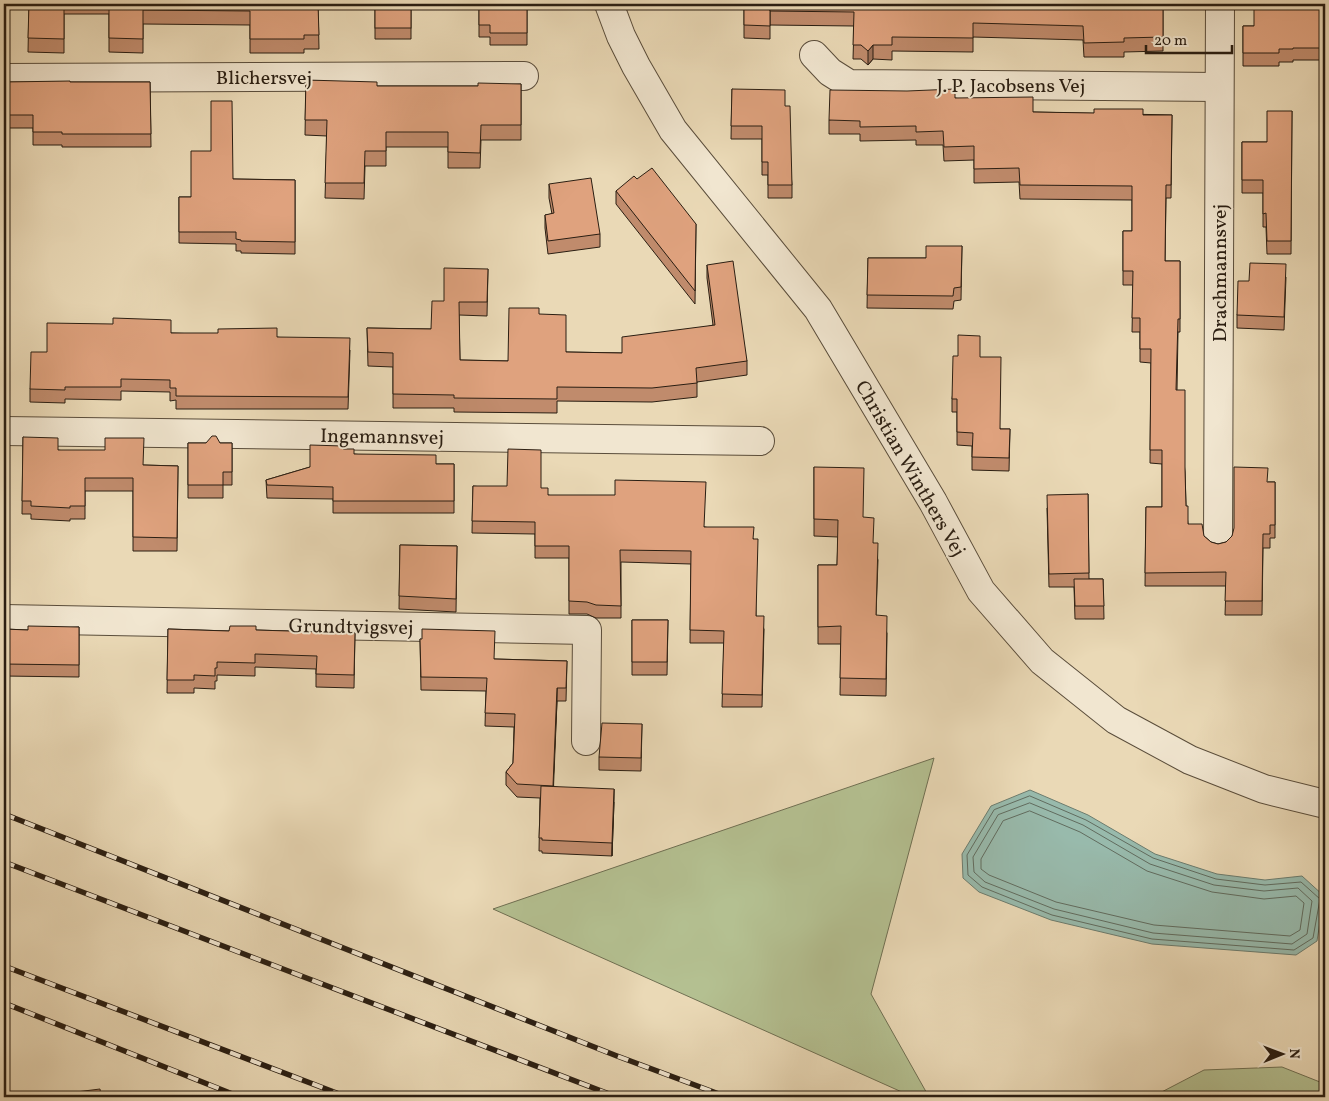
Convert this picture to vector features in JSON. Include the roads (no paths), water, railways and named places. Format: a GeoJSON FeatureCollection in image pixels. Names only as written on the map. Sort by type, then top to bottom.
{"type":"FeatureCollection","features":[{"type":"Feature","properties":{"kind":"street","name":"Christian Winthers Vej"},"geometry":{"type":"LineString","coordinates":[[609,4],[621,36],[636,66],[673,130],[818,309],[933,502],[981,591],[1042,662],[1116,720],[1190,760],[1264,790],[1325,804]]}},
{"type":"Feature","properties":{"kind":"street","name":"Drachmannsvej"},"geometry":{"type":"LineString","coordinates":[[1218,542],[1220,4]]}},
{"type":"Feature","properties":{"kind":"street","name":"J. P. Jacobsens Vej"},"geometry":{"type":"LineString","coordinates":[[814,55],[830,72],[850,84],[1219,87]]}},
{"type":"Feature","properties":{"kind":"street","name":"Blichersvej"},"geometry":{"type":"LineString","coordinates":[[4,78],[524,76]]}},
{"type":"Feature","properties":{"kind":"street","name":"Ingemannsvej"},"geometry":{"type":"LineString","coordinates":[[4,431],[760,441]]}},
{"type":"Feature","properties":{"kind":"street","name":"Grundtvigsvej"},"geometry":{"type":"LineString","coordinates":[[4,619],[587,630],[586,741]]}},
{"type":"Feature","properties":{"kind":"water"},"geometry":{"type":"Polygon","coordinates":[[[1030,790],[1088,815],[1155,854],[1217,874],[1265,880],[1302,876],[1324,896],[1317,941],[1296,955],[1152,944],[1051,920],[979,892],[963,878],[962,854],[991,806],[1030,790]]]}},
{"type":"Feature","properties":{"kind":"railway"},"geometry":{"type":"LineString","coordinates":[[4,814],[617,1056],[727,1097]]}},
{"type":"Feature","properties":{"kind":"railway"},"geometry":{"type":"LineString","coordinates":[[4,862],[617,1097]]}},
{"type":"Feature","properties":{"kind":"railway"},"geometry":{"type":"LineString","coordinates":[[4,966],[347,1097]]}},
{"type":"Feature","properties":{"kind":"railway"},"geometry":{"type":"LineString","coordinates":[[4,1003],[240,1097]]}}]}
